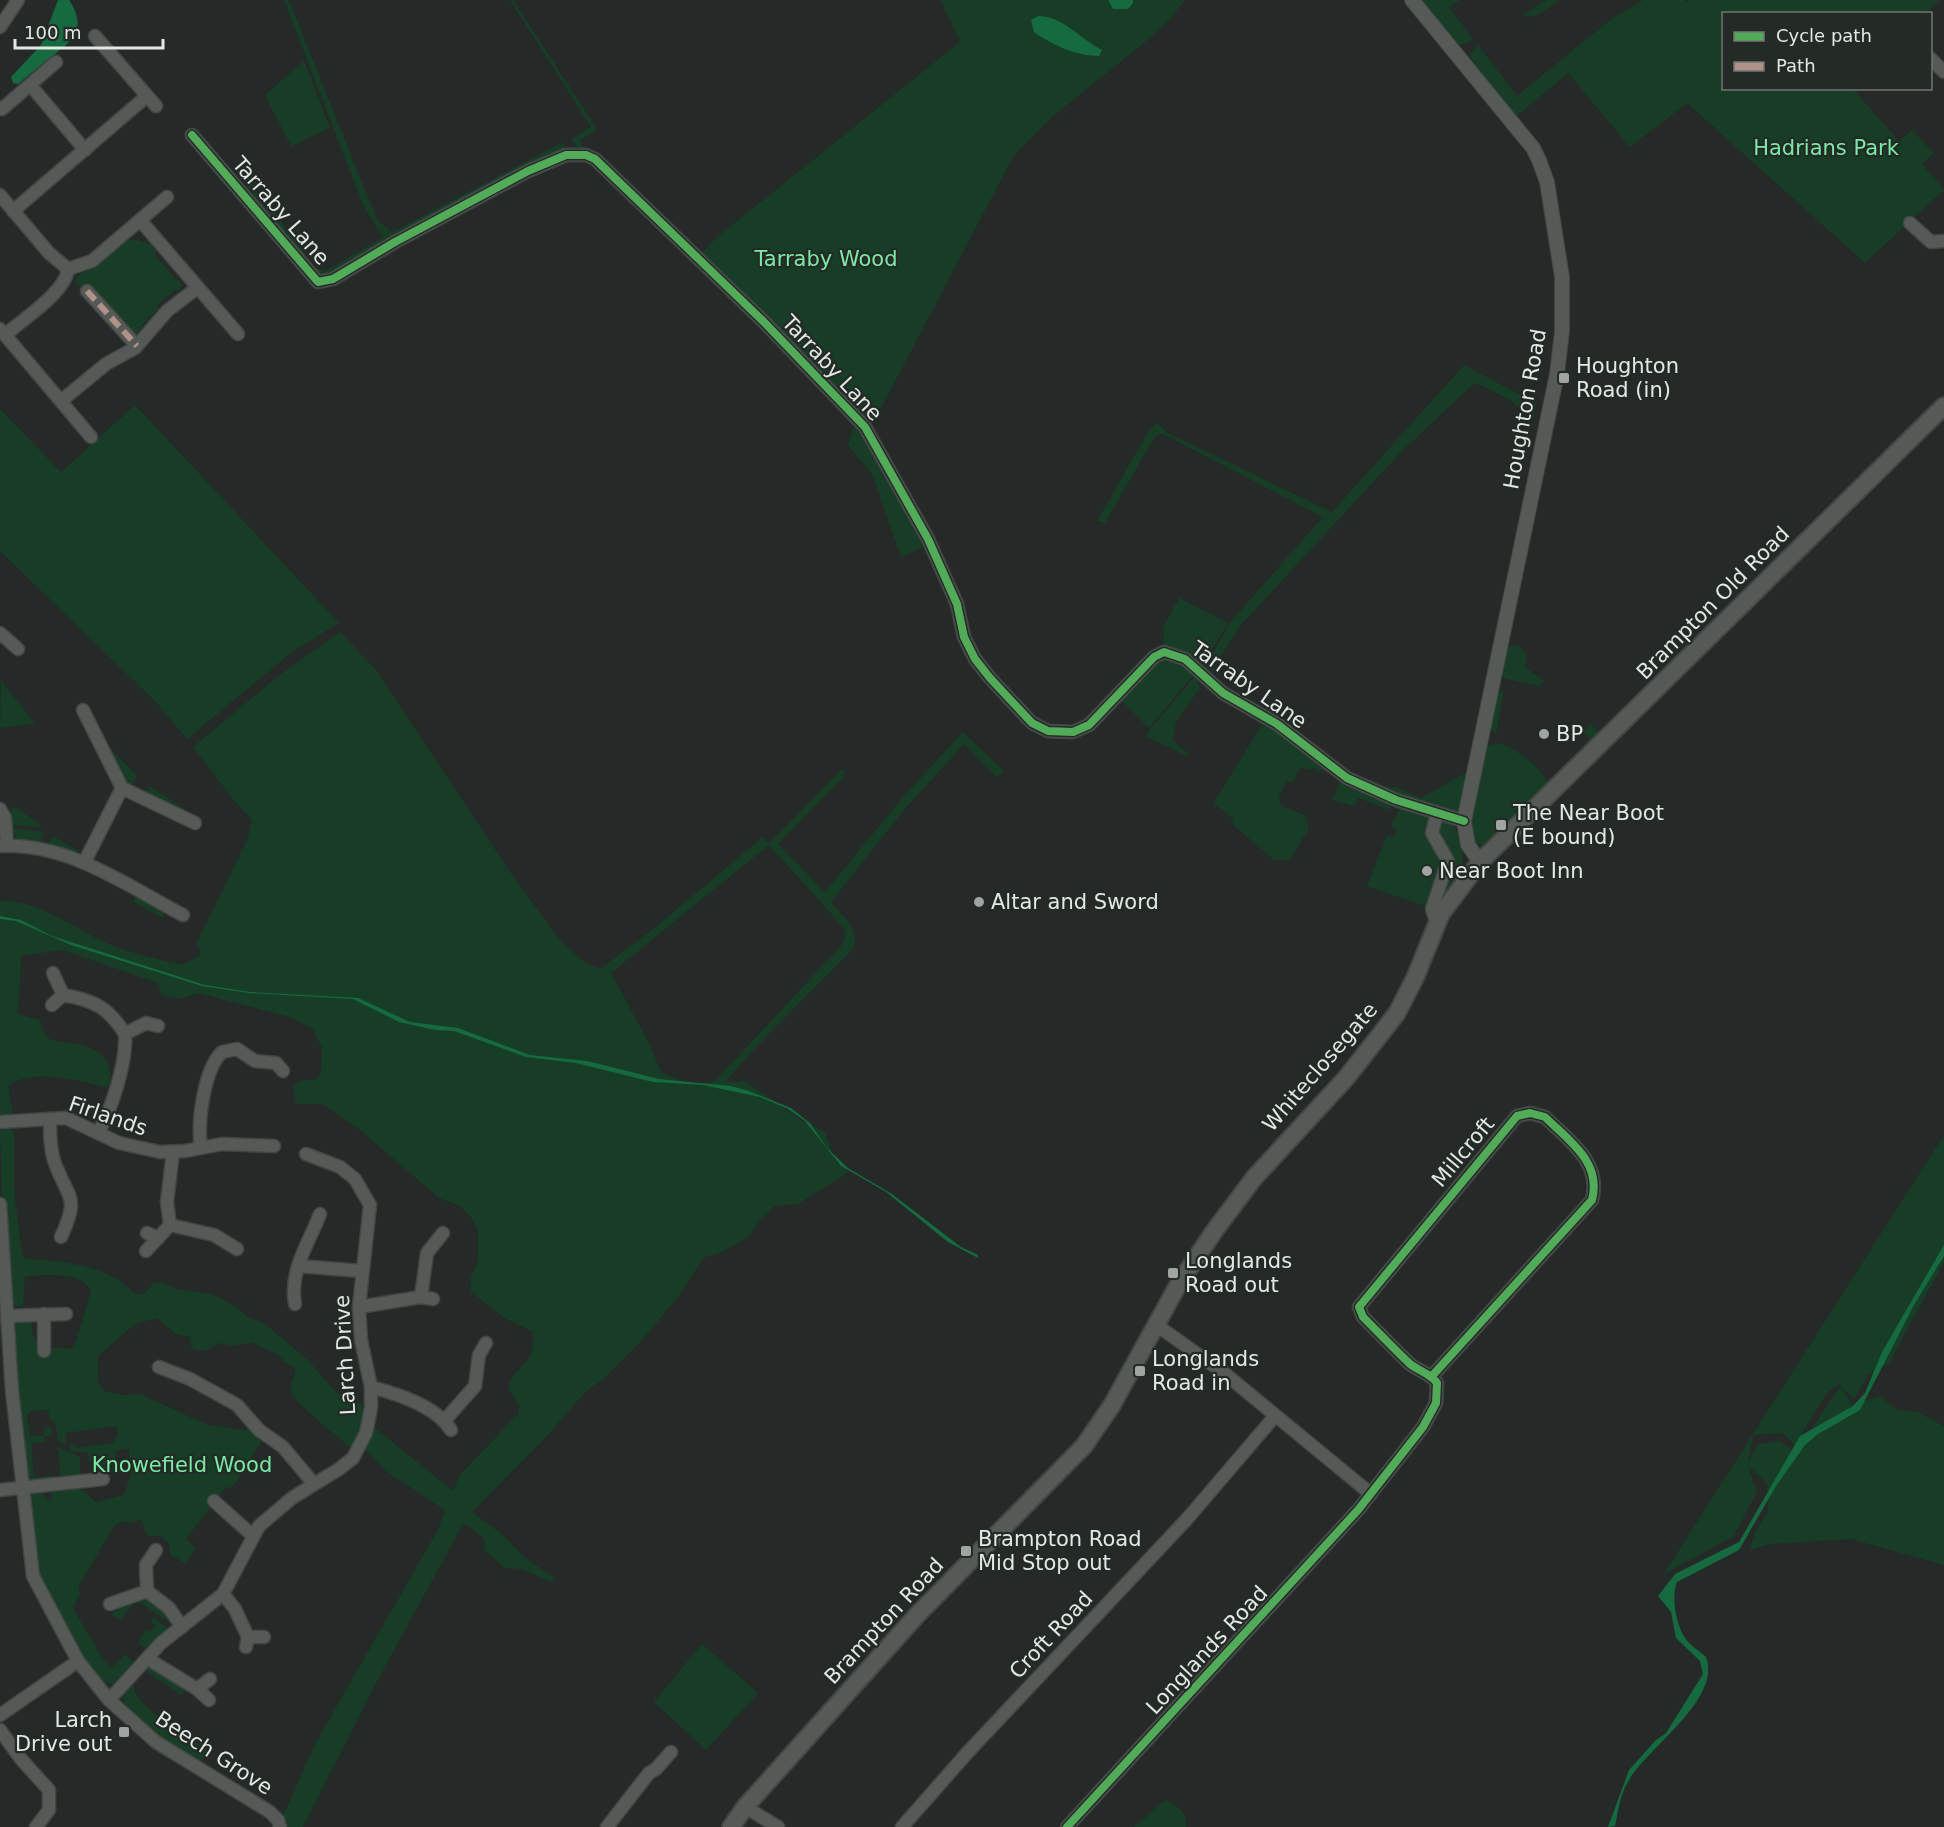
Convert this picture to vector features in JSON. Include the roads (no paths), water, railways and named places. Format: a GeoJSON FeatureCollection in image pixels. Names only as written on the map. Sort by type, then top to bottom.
{"type":"FeatureCollection","features":[{"type":"Feature","properties":{"kind":"main road","name":"Brampton Old Road"},"geometry":{"type":"LineString","coordinates":[[1513,832],[1944,406]]}},
{"type":"Feature","properties":{"kind":"main road","name":"Whiteclosegate"},"geometry":{"type":"LineString","coordinates":[[1190,1268],[1254,1178],[1378,1040],[1397,1013],[1415,978],[1437,924],[1460,886],[1480,862],[1513,832]]}},
{"type":"Feature","properties":{"kind":"main road","name":"Brampton Road"},"geometry":{"type":"LineString","coordinates":[[731,1827],[745,1807],[910,1623],[1083,1446],[1112,1405],[1155,1324],[1190,1268]]}},
{"type":"Feature","properties":{"kind":"street"},"geometry":{"type":"LineString","coordinates":[[0,27],[18,0]]}},
{"type":"Feature","properties":{"kind":"street","name":"Houghton Road"},"geometry":{"type":"LineString","coordinates":[[1412,0],[1533,148],[1546,182],[1563,297],[1557,374],[1464,821],[1468,845],[1480,862]]}},
{"type":"Feature","properties":{"kind":"street"},"geometry":{"type":"LineString","coordinates":[[13,211],[85,150],[152,101],[95,36]]}},
{"type":"Feature","properties":{"kind":"street"},"geometry":{"type":"LineString","coordinates":[[1932,60],[1944,72]]}},
{"type":"Feature","properties":{"kind":"street"},"geometry":{"type":"LineString","coordinates":[[2,109],[56,62]]}},
{"type":"Feature","properties":{"kind":"street"},"geometry":{"type":"LineString","coordinates":[[31,86],[85,150]]}},
{"type":"Feature","properties":{"kind":"street","name":"Tarraby Lane"},"geometry":{"type":"LineString","coordinates":[[192,135],[318,282],[333,279],[395,242],[528,171],[566,155],[595,159],[763,321],[865,427],[894,476],[947,580],[970,651],[990,678],[1032,723],[1048,731],[1065,733],[1080,730],[1089,725],[1154,657],[1164,652],[1173,654],[1194,666],[1223,693],[1277,724],[1347,778],[1396,800],[1464,821]]}},
{"type":"Feature","properties":{"kind":"street"},"geometry":{"type":"LineString","coordinates":[[0,195],[49,253],[68,269]]}},
{"type":"Feature","properties":{"kind":"street"},"geometry":{"type":"LineString","coordinates":[[68,269],[92,261],[167,197]]}},
{"type":"Feature","properties":{"kind":"street"},"geometry":{"type":"LineString","coordinates":[[140,220],[238,334]]}},
{"type":"Feature","properties":{"kind":"street"},"geometry":{"type":"LineString","coordinates":[[1911,222],[1931,242],[1944,241]]}},
{"type":"Feature","properties":{"kind":"street"},"geometry":{"type":"LineString","coordinates":[[68,269],[67,280],[58,290],[2,332],[92,437]]}},
{"type":"Feature","properties":{"kind":"street"},"geometry":{"type":"LineString","coordinates":[[61,401],[106,364],[137,346],[167,311],[197,288]]}},
{"type":"Feature","properties":{"kind":"street"},"geometry":{"type":"LineString","coordinates":[[87,291],[137,346]]}},
{"type":"Feature","properties":{"kind":"street"},"geometry":{"type":"LineString","coordinates":[[0,633],[18,649]]}},
{"type":"Feature","properties":{"kind":"street"},"geometry":{"type":"LineString","coordinates":[[83,710],[122,788],[195,823]]}},
{"type":"Feature","properties":{"kind":"street"},"geometry":{"type":"LineString","coordinates":[[84,863],[122,788]]}},
{"type":"Feature","properties":{"kind":"street"},"geometry":{"type":"LineString","coordinates":[[0,809],[5,818],[4,845],[48,849],[84,863],[183,915]]}},
{"type":"Feature","properties":{"kind":"street"},"geometry":{"type":"LineString","coordinates":[[1437,813],[1432,833],[1448,861],[1431,909],[1437,924]]}},
{"type":"Feature","properties":{"kind":"street"},"geometry":{"type":"LineString","coordinates":[[53,974],[63,995],[109,1011],[125,1034],[126,1052],[113,1102],[99,1133]]}},
{"type":"Feature","properties":{"kind":"street"},"geometry":{"type":"LineString","coordinates":[[52,1005],[63,995]]}},
{"type":"Feature","properties":{"kind":"street"},"geometry":{"type":"LineString","coordinates":[[125,1034],[146,1023],[158,1026]]}},
{"type":"Feature","properties":{"kind":"street"},"geometry":{"type":"LineString","coordinates":[[201,1147],[200,1110],[218,1056],[228,1049],[237,1049],[255,1061],[276,1062],[283,1071]]}},
{"type":"Feature","properties":{"kind":"street"},"geometry":{"type":"LineString","coordinates":[[269,1061],[276,1049]]}},
{"type":"Feature","properties":{"kind":"street","name":"Millcroft"},"geometry":{"type":"LineString","coordinates":[[1538,1113],[1545,1117],[1588,1161],[1595,1177],[1592,1200],[1432,1376],[1419,1371],[1408,1362],[1363,1317],[1360,1312],[1361,1303],[1517,1116],[1538,1113]]}},
{"type":"Feature","properties":{"kind":"street","name":"Firlands"},"geometry":{"type":"LineString","coordinates":[[0,1122],[66,1118],[130,1147],[173,1152],[248,1143],[274,1146]]}},
{"type":"Feature","properties":{"kind":"street"},"geometry":{"type":"LineString","coordinates":[[50,1119],[55,1165],[71,1200],[67,1223],[61,1237]]}},
{"type":"Feature","properties":{"kind":"street"},"geometry":{"type":"LineString","coordinates":[[170,1226],[167,1202],[173,1152]]}},
{"type":"Feature","properties":{"kind":"street","name":"Larch Drive"},"geometry":{"type":"LineString","coordinates":[[110,1700],[182,1627],[223,1594],[252,1535],[270,1514],[339,1469],[361,1446],[369,1422],[371,1387],[361,1340],[359,1307],[361,1271],[371,1215],[367,1195],[356,1179],[340,1167],[306,1154]]}},
{"type":"Feature","properties":{"kind":"street","name":"Beech Grove"},"geometry":{"type":"LineString","coordinates":[[0,1204],[2,1273],[8,1316],[12,1391],[33,1576],[78,1661],[110,1700],[164,1748],[270,1812],[278,1820],[280,1827]]}},
{"type":"Feature","properties":{"kind":"street"},"geometry":{"type":"LineString","coordinates":[[295,1304],[294,1282],[303,1248],[320,1214]]}},
{"type":"Feature","properties":{"kind":"street"},"geometry":{"type":"LineString","coordinates":[[146,1251],[153,1235],[170,1226],[214,1235],[237,1250]]}},
{"type":"Feature","properties":{"kind":"street"},"geometry":{"type":"LineString","coordinates":[[359,1307],[427,1298],[428,1253],[443,1233]]}},
{"type":"Feature","properties":{"kind":"street"},"geometry":{"type":"LineString","coordinates":[[299,1266],[361,1271]]}},
{"type":"Feature","properties":{"kind":"street"},"geometry":{"type":"LineString","coordinates":[[44,1314],[44,1351]]}},
{"type":"Feature","properties":{"kind":"street"},"geometry":{"type":"LineString","coordinates":[[8,1316],[66,1314]]}},
{"type":"Feature","properties":{"kind":"street"},"geometry":{"type":"LineString","coordinates":[[1155,1324],[1185,1343],[1371,1494],[1405,1451],[1432,1411],[1438,1389],[1432,1376]]}},
{"type":"Feature","properties":{"kind":"street"},"geometry":{"type":"LineString","coordinates":[[371,1387],[394,1394],[448,1425],[475,1386],[479,1354],[488,1342]]}},
{"type":"Feature","properties":{"kind":"street"},"geometry":{"type":"LineString","coordinates":[[159,1367],[190,1379],[237,1405],[259,1430],[283,1447],[314,1484]]}},
{"type":"Feature","properties":{"kind":"street","name":"Croft Road"},"geometry":{"type":"LineString","coordinates":[[902,1827],[968,1752],[1187,1518],[1275,1416]]}},
{"type":"Feature","properties":{"kind":"street"},"geometry":{"type":"LineString","coordinates":[[0,1490],[103,1479]]}},
{"type":"Feature","properties":{"kind":"street","name":"Longlands Road"},"geometry":{"type":"LineString","coordinates":[[1067,1827],[1291,1587],[1371,1494]]}},
{"type":"Feature","properties":{"kind":"street"},"geometry":{"type":"LineString","coordinates":[[214,1501],[252,1535]]}},
{"type":"Feature","properties":{"kind":"street"},"geometry":{"type":"LineString","coordinates":[[147,1591],[146,1564],[156,1550]]}},
{"type":"Feature","properties":{"kind":"street"},"geometry":{"type":"LineString","coordinates":[[110,1604],[147,1591]]}},
{"type":"Feature","properties":{"kind":"street"},"geometry":{"type":"LineString","coordinates":[[147,1591],[169,1608],[182,1627]]}},
{"type":"Feature","properties":{"kind":"street"},"geometry":{"type":"LineString","coordinates":[[223,1594],[235,1609],[247,1642],[264,1637]]}},
{"type":"Feature","properties":{"kind":"street"},"geometry":{"type":"LineString","coordinates":[[148,1659],[197,1689],[209,1700]]}},
{"type":"Feature","properties":{"kind":"street"},"geometry":{"type":"LineString","coordinates":[[0,1715],[78,1661]]}},
{"type":"Feature","properties":{"kind":"street"},"geometry":{"type":"LineString","coordinates":[[197,1689],[210,1679]]}},
{"type":"Feature","properties":{"kind":"street"},"geometry":{"type":"LineString","coordinates":[[0,1730],[21,1759],[49,1790],[49,1810],[36,1827]]}},
{"type":"Feature","properties":{"kind":"street"},"geometry":{"type":"LineString","coordinates":[[608,1827],[649,1773],[656,1769],[671,1752]]}},
{"type":"Feature","properties":{"kind":"street"},"geometry":{"type":"LineString","coordinates":[[745,1807],[778,1827]]}},
{"type":"Feature","properties":{"kind":"place","name":"Houghton Road (in)"},"geometry":{"type":"Point","coordinates":[1564,378]}},
{"type":"Feature","properties":{"kind":"place","name":"BP"},"geometry":{"type":"Point","coordinates":[1544,734]}},
{"type":"Feature","properties":{"kind":"place","name":"The Near Boot (E bound)"},"geometry":{"type":"Point","coordinates":[1501,825]}},
{"type":"Feature","properties":{"kind":"place","name":"Near Boot Inn"},"geometry":{"type":"Point","coordinates":[1427,871]}},
{"type":"Feature","properties":{"kind":"place","name":"Altar and Sword"},"geometry":{"type":"Point","coordinates":[979,902]}},
{"type":"Feature","properties":{"kind":"place","name":"Longlands Road out"},"geometry":{"type":"Point","coordinates":[1173,1273]}},
{"type":"Feature","properties":{"kind":"place","name":"Longlands Road in"},"geometry":{"type":"Point","coordinates":[1140,1371]}},
{"type":"Feature","properties":{"kind":"place","name":"Brampton Road Mid Stop out"},"geometry":{"type":"Point","coordinates":[966,1551]}},
{"type":"Feature","properties":{"kind":"place","name":"Larch Drive out"},"geometry":{"type":"Point","coordinates":[124,1732]}},
{"type":"Feature","properties":{"kind":"park label","name":"Hadrians Park"},"geometry":{"type":"Point","coordinates":[1826,148]}},
{"type":"Feature","properties":{"kind":"park label","name":"Tarraby Wood"},"geometry":{"type":"Point","coordinates":[826,259]}},
{"type":"Feature","properties":{"kind":"park label","name":"Knowefield Wood"},"geometry":{"type":"Point","coordinates":[182,1465]}}]}
